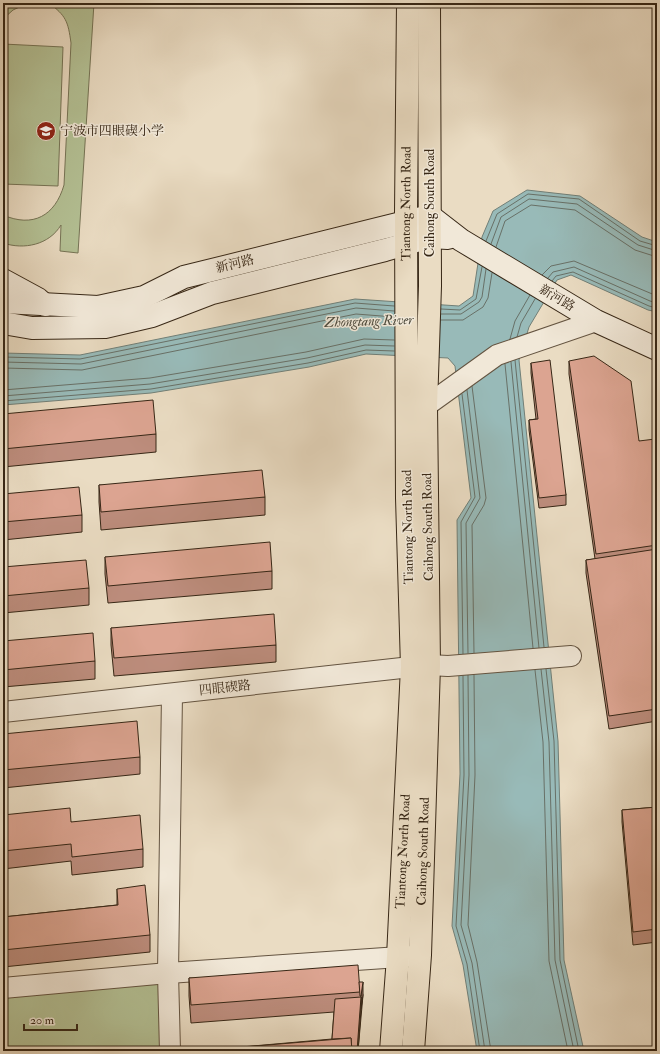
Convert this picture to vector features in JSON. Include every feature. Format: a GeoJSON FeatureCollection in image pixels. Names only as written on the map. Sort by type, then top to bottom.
{"type":"FeatureCollection","features":[{"type":"Feature","properties":{"kind":"main road","name":"Tiantong North Road"},"geometry":{"type":"LineString","coordinates":[[391,1051],[398,957],[430,666],[406,498],[408,3]]}},
{"type":"Feature","properties":{"kind":"main road","name":"Caihong South Road"},"geometry":{"type":"LineString","coordinates":[[413,1051],[420,955],[430,666],[426,406],[430,286],[429,3]]}},
{"type":"Feature","properties":{"kind":"main road","name":"新河路"},"geometry":{"type":"LineString","coordinates":[[3,323],[32,328],[105,328],[152,316],[212,293],[430,226],[461,240],[596,321],[657,349]]}},
{"type":"Feature","properties":{"kind":"main road","name":"新河路"},"geometry":{"type":"LineString","coordinates":[[3,302],[98,307],[144,297],[184,277],[407,233]]}},
{"type":"Feature","properties":{"kind":"main road"},"geometry":{"type":"LineString","coordinates":[[3,280],[38,299],[45,305]]}},
{"type":"Feature","properties":{"kind":"street"},"geometry":{"type":"LineString","coordinates":[[426,406],[497,355],[596,321]]}},
{"type":"Feature","properties":{"kind":"street","name":"四眼碶路"},"geometry":{"type":"LineString","coordinates":[[3,712],[430,666],[571,656]]}},
{"type":"Feature","properties":{"kind":"street"},"geometry":{"type":"LineString","coordinates":[[170,1051],[168,973],[172,694]]}},
{"type":"Feature","properties":{"kind":"street"},"geometry":{"type":"LineString","coordinates":[[3,988],[168,973],[420,955]]}},
{"type":"Feature","properties":{"kind":"green space"},"geometry":{"type":"Polygon","coordinates":[[[3,3],[28,3],[13,10],[3,19],[3,3]]]}},
{"type":"Feature","properties":{"kind":"green space"},"geometry":{"type":"Polygon","coordinates":[[[49,3],[72,3],[76,6],[77,3],[94,3],[78,253],[60,251],[61,225],[50,237],[35,244],[19,246],[3,243],[3,215],[14,219],[24,220],[41,216],[49,212],[55,205],[64,185],[71,43],[69,29],[63,16],[49,3]]]}},
{"type":"Feature","properties":{"kind":"green space"},"geometry":{"type":"Polygon","coordinates":[[[3,44],[63,47],[58,186],[3,184],[3,44]]]}},
{"type":"Feature","properties":{"kind":"green space"},"geometry":{"type":"Polygon","coordinates":[[[159,983],[160,1051],[3,1051],[3,998],[159,983]]]}},
{"type":"Feature","properties":{"kind":"water","name":"Zhongtang River"},"geometry":{"type":"Polygon","coordinates":[[[527,190],[580,196],[642,237],[657,242],[657,312],[648,310],[571,275],[557,280],[529,327],[519,360],[558,741],[564,960],[584,1051],[477,1051],[463,965],[452,926],[460,774],[457,520],[471,498],[455,366],[448,358],[366,354],[309,367],[151,393],[3,405],[3,353],[80,355],[355,299],[459,306],[473,296],[482,237],[493,211],[527,190]]]}},
{"type":"Feature","properties":{"kind":"building"},"geometry":{"type":"Polygon","coordinates":[[[594,356],[631,381],[639,441],[655,439],[657,449],[657,545],[596,554],[569,361],[594,356]]]}},
{"type":"Feature","properties":{"kind":"building"},"geometry":{"type":"Polygon","coordinates":[[[550,360],[566,495],[539,498],[529,420],[538,419],[531,363],[550,360]]]}},
{"type":"Feature","properties":{"kind":"building"},"geometry":{"type":"Polygon","coordinates":[[[153,400],[156,434],[3,449],[3,414],[153,400]]]}},
{"type":"Feature","properties":{"kind":"building"},"geometry":{"type":"Polygon","coordinates":[[[262,470],[265,497],[101,512],[99,485],[262,470]]]}},
{"type":"Feature","properties":{"kind":"building"},"geometry":{"type":"Polygon","coordinates":[[[79,487],[82,515],[3,522],[3,494],[79,487]]]}},
{"type":"Feature","properties":{"kind":"building"},"geometry":{"type":"Polygon","coordinates":[[[270,542],[272,571],[108,586],[105,557],[270,542]]]}},
{"type":"Feature","properties":{"kind":"building"},"geometry":{"type":"Polygon","coordinates":[[[657,549],[657,709],[609,716],[586,560],[657,549]]]}},
{"type":"Feature","properties":{"kind":"building"},"geometry":{"type":"Polygon","coordinates":[[[86,560],[89,588],[3,596],[3,567],[86,560]]]}},
{"type":"Feature","properties":{"kind":"building"},"geometry":{"type":"Polygon","coordinates":[[[274,614],[276,645],[114,658],[111,628],[274,614]]]}},
{"type":"Feature","properties":{"kind":"building"},"geometry":{"type":"Polygon","coordinates":[[[93,633],[95,661],[3,670],[3,641],[93,633]]]}},
{"type":"Feature","properties":{"kind":"building"},"geometry":{"type":"Polygon","coordinates":[[[137,721],[140,757],[3,770],[3,734],[137,721]]]}},
{"type":"Feature","properties":{"kind":"building"},"geometry":{"type":"Polygon","coordinates":[[[657,807],[657,929],[633,932],[622,810],[657,807]]]}},
{"type":"Feature","properties":{"kind":"building"},"geometry":{"type":"Polygon","coordinates":[[[70,808],[71,822],[140,815],[143,849],[72,857],[71,844],[3,851],[3,815],[70,808]]]}},
{"type":"Feature","properties":{"kind":"building"},"geometry":{"type":"Polygon","coordinates":[[[145,885],[150,935],[3,950],[3,917],[118,905],[117,889],[145,885]]]}},
{"type":"Feature","properties":{"kind":"building"},"geometry":{"type":"Polygon","coordinates":[[[358,965],[360,992],[191,1005],[189,978],[358,965]]]}},
{"type":"Feature","properties":{"kind":"building"},"geometry":{"type":"Polygon","coordinates":[[[359,982],[363,982],[361,996],[360,996],[359,982]]]}},
{"type":"Feature","properties":{"kind":"building"},"geometry":{"type":"Polygon","coordinates":[[[361,997],[357,1051],[352,1051],[351,1038],[332,1039],[335,999],[361,997]]]}},
{"type":"Feature","properties":{"kind":"building"},"geometry":{"type":"Polygon","coordinates":[[[351,1038],[352,1051],[196,1051],[351,1038]]]}},
{"type":"Feature","properties":{"kind":"place","name":"宁波市四眼碶小学"},"geometry":{"type":"Point","coordinates":[46,131]}}]}
